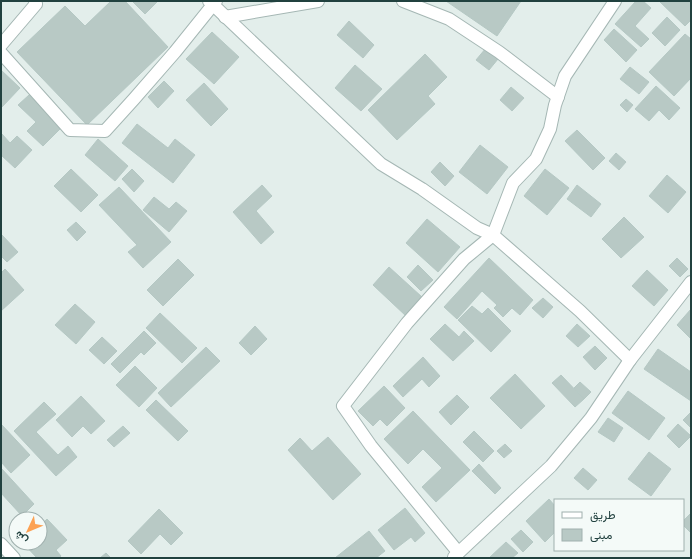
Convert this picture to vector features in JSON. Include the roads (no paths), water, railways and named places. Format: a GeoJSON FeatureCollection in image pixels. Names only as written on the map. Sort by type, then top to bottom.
{"type":"FeatureCollection","features":[{"type":"Feature","properties":{"kind":"street"},"geometry":{"type":"LineString","coordinates":[[1,45],[36,4],[35,1]]}},
{"type":"Feature","properties":{"kind":"street"},"geometry":{"type":"LineString","coordinates":[[225,17],[318,1]]}},
{"type":"Feature","properties":{"kind":"street"},"geometry":{"type":"LineString","coordinates":[[403,1],[449,19],[499,52],[558,97]]}},
{"type":"Feature","properties":{"kind":"street"},"geometry":{"type":"LineString","coordinates":[[615,1],[566,76],[555,105],[550,129],[536,158],[513,183],[493,235],[464,259],[407,323],[343,406],[371,446],[456,555],[552,466],[591,418],[630,360],[691,282]]}},
{"type":"Feature","properties":{"kind":"street"},"geometry":{"type":"LineString","coordinates":[[1,53],[70,130],[105,130],[175,52],[212,2],[225,17],[381,164],[422,189],[477,228],[493,235],[580,312],[630,360]]}},
{"type":"Feature","properties":{"kind":"street"},"geometry":{"type":"LineString","coordinates":[[1,544],[14,558]]}}]}
